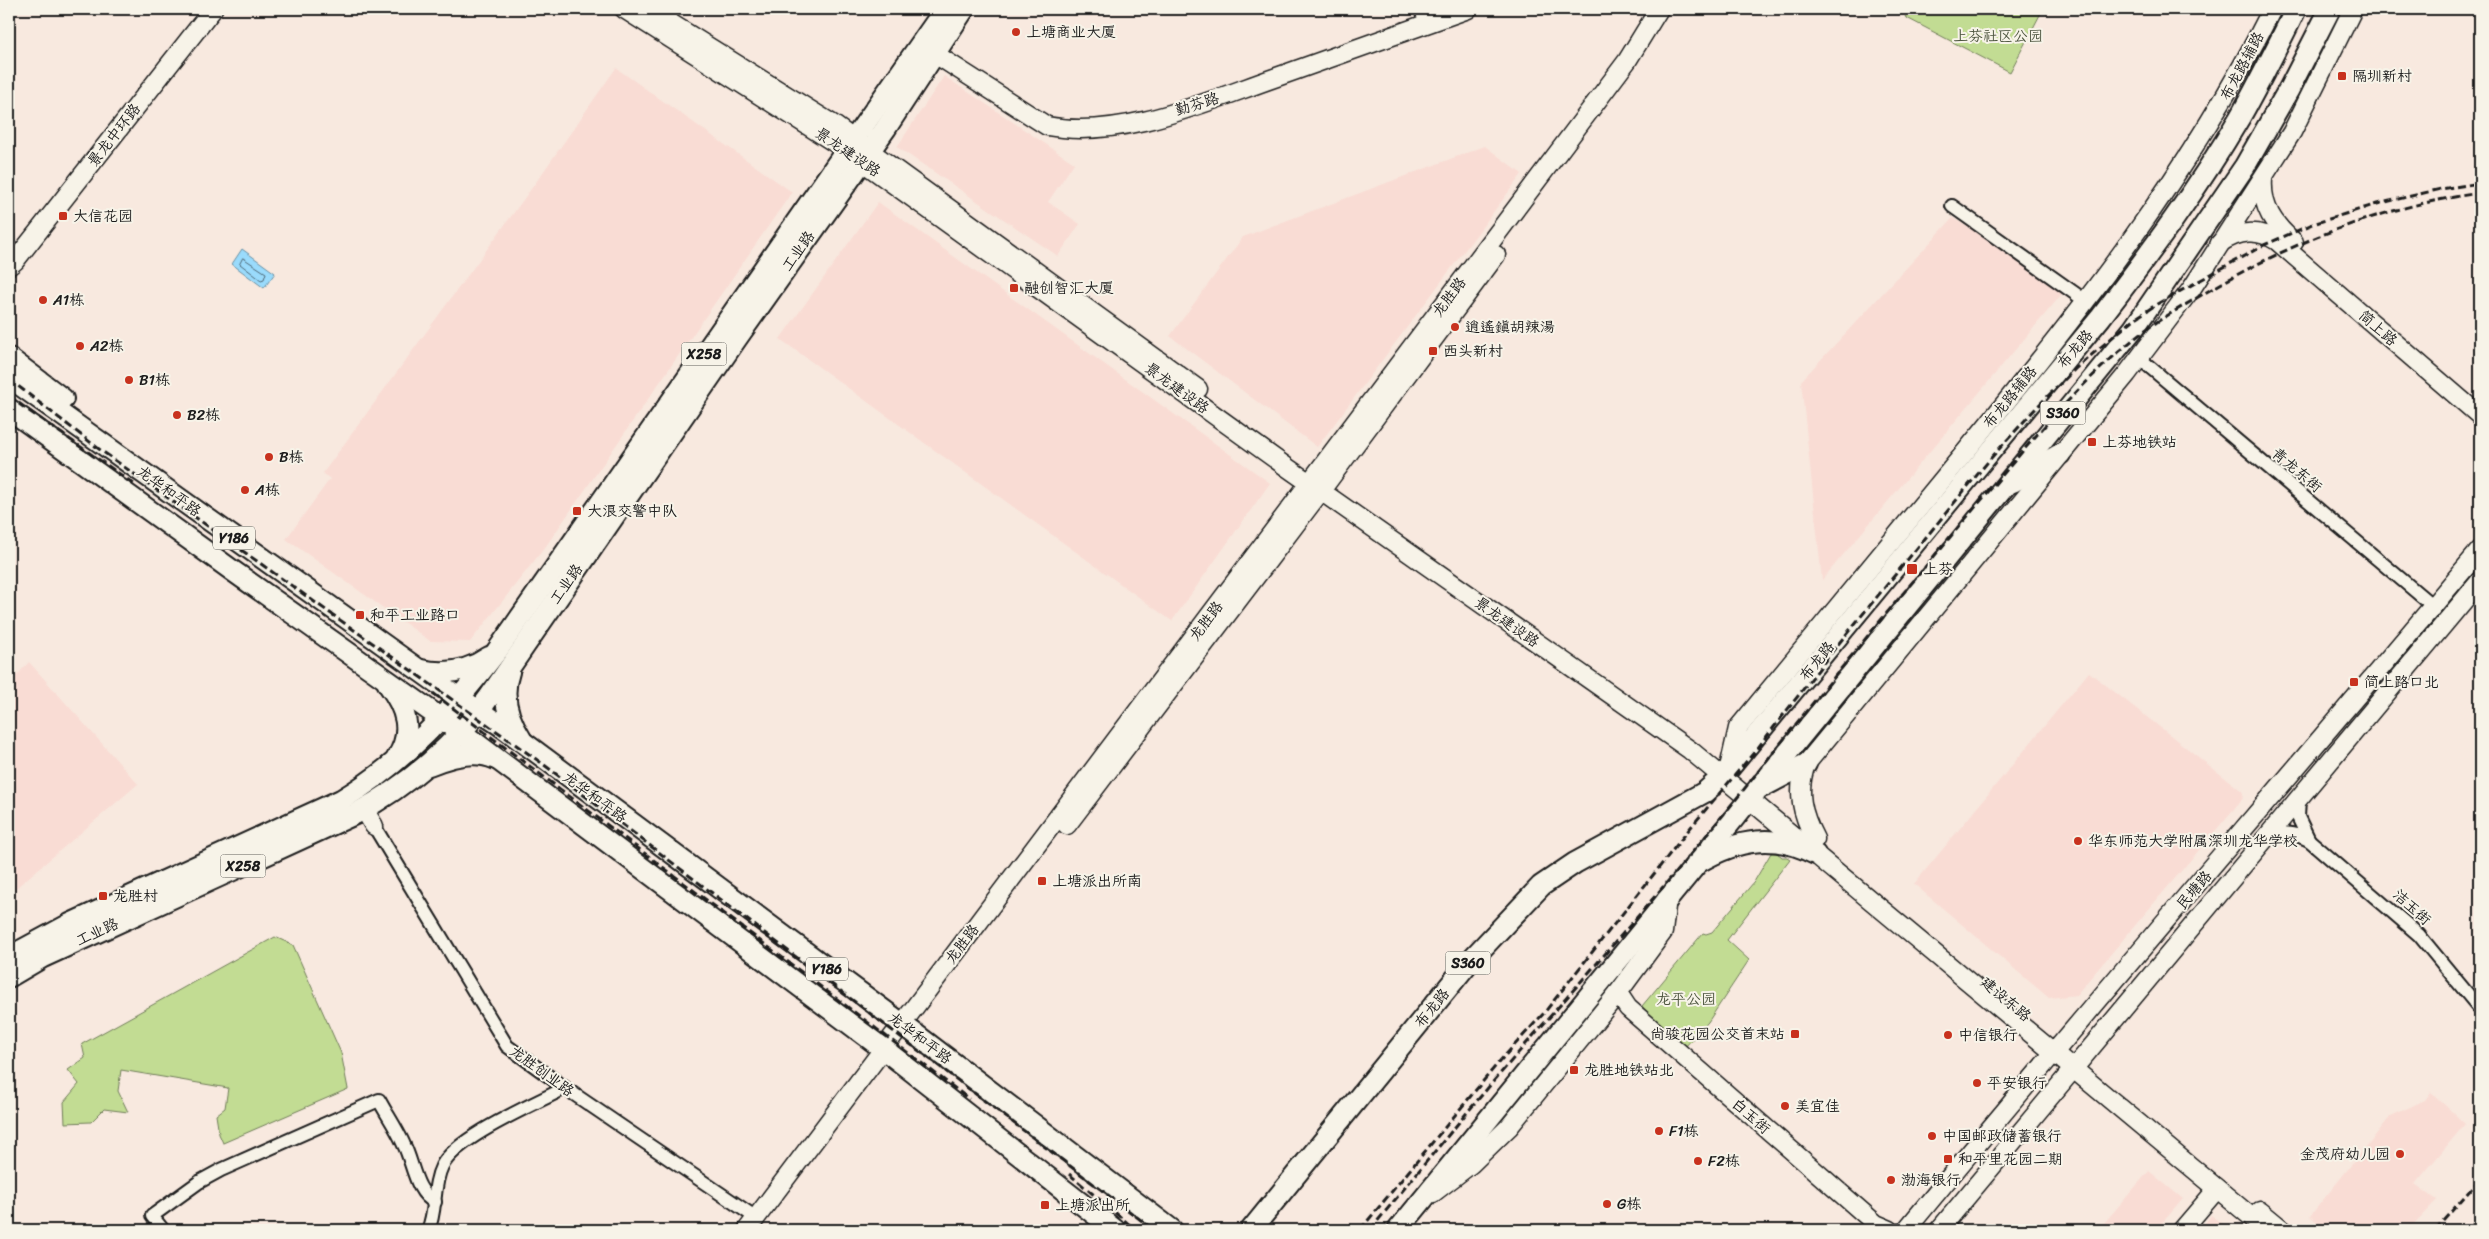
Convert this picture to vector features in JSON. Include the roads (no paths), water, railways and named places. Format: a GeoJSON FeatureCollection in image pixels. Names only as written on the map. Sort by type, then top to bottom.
{"type":"FeatureCollection","features":[{"type":"Feature","properties":{"kind":"main road","name":"景龙中环路"},"geometry":{"type":"LineString","coordinates":[[11,268],[213,9]]}},
{"type":"Feature","properties":{"kind":"main road","name":"景龙建设路"},"geometry":{"type":"LineString","coordinates":[[624,9],[858,150]]}},
{"type":"Feature","properties":{"kind":"main road","name":"景龙建设路"},"geometry":{"type":"LineString","coordinates":[[648,9],[858,150],[1319,483],[1695,740],[1726,772]]}},
{"type":"Feature","properties":{"kind":"main road","name":"工业路"},"geometry":{"type":"LineString","coordinates":[[9,977],[43,957],[369,817],[461,732],[480,711],[858,150],[946,9]]}},
{"type":"Feature","properties":{"kind":"main road","name":"工业路"},"geometry":{"type":"LineString","coordinates":[[9,957],[70,924],[342,800],[387,769],[442,718],[460,698],[496,650],[858,150],[934,54],[964,9]]}},
{"type":"Feature","properties":{"kind":"main road","name":"勤芬路"},"geometry":{"type":"LineString","coordinates":[[934,54],[1047,126],[1067,130],[1090,130],[1114,127],[1210,101],[1424,16],[1468,9]]}},
{"type":"Feature","properties":{"kind":"main road","name":"龙胜路"},"geometry":{"type":"LineString","coordinates":[[1319,483],[1627,61],[1660,9]]}},
{"type":"Feature","properties":{"kind":"main road","name":"龙胜路"},"geometry":{"type":"LineString","coordinates":[[753,1223],[888,1052],[1638,65],[1672,9]]}},
{"type":"Feature","properties":{"kind":"main road","name":"布龙路辅路"},"geometry":{"type":"LineString","coordinates":[[1726,772],[1738,728],[2087,302],[2180,171],[2222,104],[2272,9]]}},
{"type":"Feature","properties":{"kind":"main road","name":"布龙路"},"geometry":{"type":"LineString","coordinates":[[1252,1230],[1469,962],[1541,886],[1575,863],[1705,792],[1726,772],[2102,317],[2152,250],[2199,182],[2240,116],[2296,9]]}},
{"type":"Feature","properties":{"kind":"main road","name":"S360"},"geometry":{"type":"LineString","coordinates":[[1398,1230],[1693,866],[2134,328],[2192,246],[2250,157],[2289,89],[2330,9]]}},
{"type":"Feature","properties":{"kind":"main road"},"geometry":{"type":"LineString","coordinates":[[1815,846],[1800,799],[1802,776],[1806,764],[2139,358],[2192,288],[2292,132],[2353,9]]}},
{"type":"Feature","properties":{"kind":"main road"},"geometry":{"type":"LineString","coordinates":[[2263,179],[2268,213],[2280,237]]}},
{"type":"Feature","properties":{"kind":"main road"},"geometry":{"type":"LineString","coordinates":[[2220,244],[2231,236],[2246,232],[2280,237]]}},
{"type":"Feature","properties":{"kind":"main road","name":"简上路"},"geometry":{"type":"LineString","coordinates":[[2280,237],[2480,401]]}},
{"type":"Feature","properties":{"kind":"main road","name":"简上路"},"geometry":{"type":"LineString","coordinates":[[2280,237],[2480,416]]}},
{"type":"Feature","properties":{"kind":"main road"},"geometry":{"type":"LineString","coordinates":[[9,358],[160,472],[206,518]]}},
{"type":"Feature","properties":{"kind":"main road","name":"龙华和平路"},"geometry":{"type":"LineString","coordinates":[[9,376],[206,518],[480,711],[906,1027],[1172,1230]]}},
{"type":"Feature","properties":{"kind":"main road","name":"龙华和平路"},"geometry":{"type":"LineString","coordinates":[[9,409],[501,761],[888,1052],[1116,1230]]}},
{"type":"Feature","properties":{"kind":"main road"},"geometry":{"type":"LineString","coordinates":[[2002,488],[2060,454]]}},
{"type":"Feature","properties":{"kind":"main road","name":"民塘路"},"geometry":{"type":"LineString","coordinates":[[1905,1228],[2480,550]]}},
{"type":"Feature","properties":{"kind":"main road","name":"民塘路"},"geometry":{"type":"LineString","coordinates":[[1939,1230],[2480,580]]}},
{"type":"Feature","properties":{"kind":"main road"},"geometry":{"type":"LineString","coordinates":[[421,670],[446,672],[463,669],[476,664],[496,650]]}},
{"type":"Feature","properties":{"kind":"main road"},"geometry":{"type":"LineString","coordinates":[[510,667],[506,682],[505,700],[513,724],[525,745]]}},
{"type":"Feature","properties":{"kind":"main road"},"geometry":{"type":"LineString","coordinates":[[380,675],[401,704],[408,727],[403,747],[387,769]]}},
{"type":"Feature","properties":{"kind":"main road"},"geometry":{"type":"LineString","coordinates":[[419,771],[441,760],[464,756],[490,756],[501,761]]}},
{"type":"Feature","properties":{"kind":"main road"},"geometry":{"type":"LineString","coordinates":[[1752,794],[1806,764]]}},
{"type":"Feature","properties":{"kind":"main road","name":"建设东路"},"geometry":{"type":"LineString","coordinates":[[1726,772],[2057,1049],[2283,1230]]}},
{"type":"Feature","properties":{"kind":"main road"},"geometry":{"type":"LineString","coordinates":[[1693,866],[1719,852],[1763,841],[1785,841],[1815,846]]}},
{"type":"Feature","properties":{"kind":"main road"},"geometry":{"type":"LineString","coordinates":[[1417,1205],[1453,1179],[1490,1147],[1509,1127],[1600,1016],[1663,932],[1667,898]]}},
{"type":"Feature","properties":{"kind":"main road","name":"白玉街"},"geometry":{"type":"LineString","coordinates":[[1618,993],[1628,1008],[1724,1092],[1876,1224],[1890,1230]]}},
{"type":"Feature","properties":{"kind":"main road","name":"白玉街"},"geometry":{"type":"LineString","coordinates":[[1600,1016],[1618,1017],[1628,1022],[1870,1230]]}},
{"type":"Feature","properties":{"kind":"main road","name":"建设东路"},"geometry":{"type":"LineString","coordinates":[[2076,1064],[2266,1230]]}},
{"type":"Feature","properties":{"kind":"main road"},"geometry":{"type":"LineString","coordinates":[[2182,1230],[2217,1189]]}},
{"type":"Feature","properties":{"kind":"main road"},"geometry":{"type":"LineString","coordinates":[[1234,1230],[1268,1210]]}},
{"type":"Feature","properties":{"kind":"street"},"geometry":{"type":"LineString","coordinates":[[1952,206],[2087,302]]}},
{"type":"Feature","properties":{"kind":"street","name":"青龙东街"},"geometry":{"type":"LineString","coordinates":[[2139,358],[2433,606]]}},
{"type":"Feature","properties":{"kind":"street"},"geometry":{"type":"LineString","coordinates":[[2303,792],[2297,811],[2300,824],[2310,840]]}},
{"type":"Feature","properties":{"kind":"street","name":"龙胜创业路"},"geometry":{"type":"LineString","coordinates":[[369,817],[505,1044],[753,1223]]}},
{"type":"Feature","properties":{"kind":"street"},"geometry":{"type":"LineString","coordinates":[[2260,842],[2282,833],[2291,833],[2310,840]]}},
{"type":"Feature","properties":{"kind":"street","name":"洁玉街"},"geometry":{"type":"LineString","coordinates":[[2310,840],[2407,922],[2480,1010]]}},
{"type":"Feature","properties":{"kind":"street"},"geometry":{"type":"LineString","coordinates":[[428,1230],[440,1172],[455,1149],[468,1140],[565,1088]]}},
{"type":"Feature","properties":{"kind":"street"},"geometry":{"type":"LineString","coordinates":[[163,1230],[152,1216],[199,1182],[255,1154],[379,1100],[405,1146],[417,1180],[429,1199],[434,1202]]}},
{"type":"Feature","properties":{"kind":"water"},"geometry":{"type":"Polygon","coordinates":[[[242,249],[275,273],[264,288],[232,264],[242,249]]]}},
{"type":"Feature","properties":{"kind":"railway"},"geometry":{"type":"LineString","coordinates":[[1360,1230],[1499,1062],[1544,1013],[1691,827],[1757,749],[1835,648],[1991,458],[2036,408],[2076,368],[2133,320],[2157,304],[2264,245],[2313,224],[2377,204],[2441,189],[2480,183]]}},
{"type":"Feature","properties":{"kind":"railway"},"geometry":{"type":"LineString","coordinates":[[1370,1230],[1488,1088],[1690,856],[1857,649],[2008,468],[2095,373],[2161,319],[2224,282],[2293,247],[2329,232],[2403,208],[2441,199],[2480,193]]}},
{"type":"Feature","properties":{"kind":"railway"},"geometry":{"type":"LineString","coordinates":[[9,379],[99,449],[543,764],[1154,1230]]}},
{"type":"Feature","properties":{"kind":"railway"},"geometry":{"type":"LineString","coordinates":[[9,397],[134,484]]}},
{"type":"Feature","properties":{"kind":"railway"},"geometry":{"type":"LineString","coordinates":[[433,693],[969,1099]]}},
{"type":"Feature","properties":{"kind":"railway"},"geometry":{"type":"LineString","coordinates":[[1069,1174],[1136,1230]]}},
{"type":"Feature","properties":{"kind":"railway"},"geometry":{"type":"LineString","coordinates":[[2435,1230],[2480,1179]]}},
{"type":"Feature","properties":{"kind":"railway"},"geometry":{"type":"LineString","coordinates":[[2469,1230],[2480,1215]]}},
{"type":"Feature","properties":{"kind":"place","name":"上塘商业大厦"},"geometry":{"type":"Point","coordinates":[1016,32]}},
{"type":"Feature","properties":{"kind":"place","name":"隔圳新村"},"geometry":{"type":"Point","coordinates":[2342,76]}},
{"type":"Feature","properties":{"kind":"place","name":"大信花园"},"geometry":{"type":"Point","coordinates":[63,216]}},
{"type":"Feature","properties":{"kind":"place","name":"融创智汇大厦"},"geometry":{"type":"Point","coordinates":[1014,288]}},
{"type":"Feature","properties":{"kind":"place","name":"A1栋"},"geometry":{"type":"Point","coordinates":[43,300]}},
{"type":"Feature","properties":{"kind":"place","name":"逍遙鎮胡辣湯"},"geometry":{"type":"Point","coordinates":[1455,327]}},
{"type":"Feature","properties":{"kind":"place","name":"A2栋"},"geometry":{"type":"Point","coordinates":[80,346]}},
{"type":"Feature","properties":{"kind":"place","name":"西头新村"},"geometry":{"type":"Point","coordinates":[1433,351]}},
{"type":"Feature","properties":{"kind":"place","name":"B1栋"},"geometry":{"type":"Point","coordinates":[129,380]}},
{"type":"Feature","properties":{"kind":"place","name":"B2栋"},"geometry":{"type":"Point","coordinates":[177,415]}},
{"type":"Feature","properties":{"kind":"place","name":"上芬地铁站"},"geometry":{"type":"Point","coordinates":[2092,442]}},
{"type":"Feature","properties":{"kind":"place","name":"B栋"},"geometry":{"type":"Point","coordinates":[269,457]}},
{"type":"Feature","properties":{"kind":"place","name":"A栋"},"geometry":{"type":"Point","coordinates":[245,490]}},
{"type":"Feature","properties":{"kind":"place","name":"大浪交警中队"},"geometry":{"type":"Point","coordinates":[577,511]}},
{"type":"Feature","properties":{"kind":"place","name":"上芬"},"geometry":{"type":"Point","coordinates":[1912,569]}},
{"type":"Feature","properties":{"kind":"place","name":"和平工业路口"},"geometry":{"type":"Point","coordinates":[360,615]}},
{"type":"Feature","properties":{"kind":"place","name":"简上路口北"},"geometry":{"type":"Point","coordinates":[2354,682]}},
{"type":"Feature","properties":{"kind":"place","name":"华东师范大学附属深圳龙华学校"},"geometry":{"type":"Point","coordinates":[2078,841]}},
{"type":"Feature","properties":{"kind":"place","name":"上塘派出所南"},"geometry":{"type":"Point","coordinates":[1042,881]}},
{"type":"Feature","properties":{"kind":"place","name":"龙胜村"},"geometry":{"type":"Point","coordinates":[103,896]}},
{"type":"Feature","properties":{"kind":"place","name":"尚骏花园公交首末站"},"geometry":{"type":"Point","coordinates":[1795,1034]}},
{"type":"Feature","properties":{"kind":"place","name":"中信银行"},"geometry":{"type":"Point","coordinates":[1948,1035]}},
{"type":"Feature","properties":{"kind":"place","name":"龙胜地铁站北"},"geometry":{"type":"Point","coordinates":[1574,1070]}},
{"type":"Feature","properties":{"kind":"place","name":"平安银行"},"geometry":{"type":"Point","coordinates":[1977,1083]}},
{"type":"Feature","properties":{"kind":"place","name":"美宜佳"},"geometry":{"type":"Point","coordinates":[1785,1106]}},
{"type":"Feature","properties":{"kind":"place","name":"F1栋"},"geometry":{"type":"Point","coordinates":[1659,1131]}},
{"type":"Feature","properties":{"kind":"place","name":"中国邮政储蓄银行"},"geometry":{"type":"Point","coordinates":[1932,1136]}},
{"type":"Feature","properties":{"kind":"place","name":"金茂府幼儿园"},"geometry":{"type":"Point","coordinates":[2400,1154]}},
{"type":"Feature","properties":{"kind":"place","name":"和平里花园二期"},"geometry":{"type":"Point","coordinates":[1948,1159]}},
{"type":"Feature","properties":{"kind":"place","name":"F2栋"},"geometry":{"type":"Point","coordinates":[1698,1161]}},
{"type":"Feature","properties":{"kind":"place","name":"渤海银行"},"geometry":{"type":"Point","coordinates":[1891,1180]}},
{"type":"Feature","properties":{"kind":"place","name":"G栋"},"geometry":{"type":"Point","coordinates":[1607,1204]}},
{"type":"Feature","properties":{"kind":"place","name":"上塘派出所"},"geometry":{"type":"Point","coordinates":[1045,1205]}},
{"type":"Feature","properties":{"kind":"park label","name":"上芬社区公园"},"geometry":{"type":"Point","coordinates":[1998,36]}},
{"type":"Feature","properties":{"kind":"park label","name":"龙平公园"},"geometry":{"type":"Point","coordinates":[1686,999]}}]}
